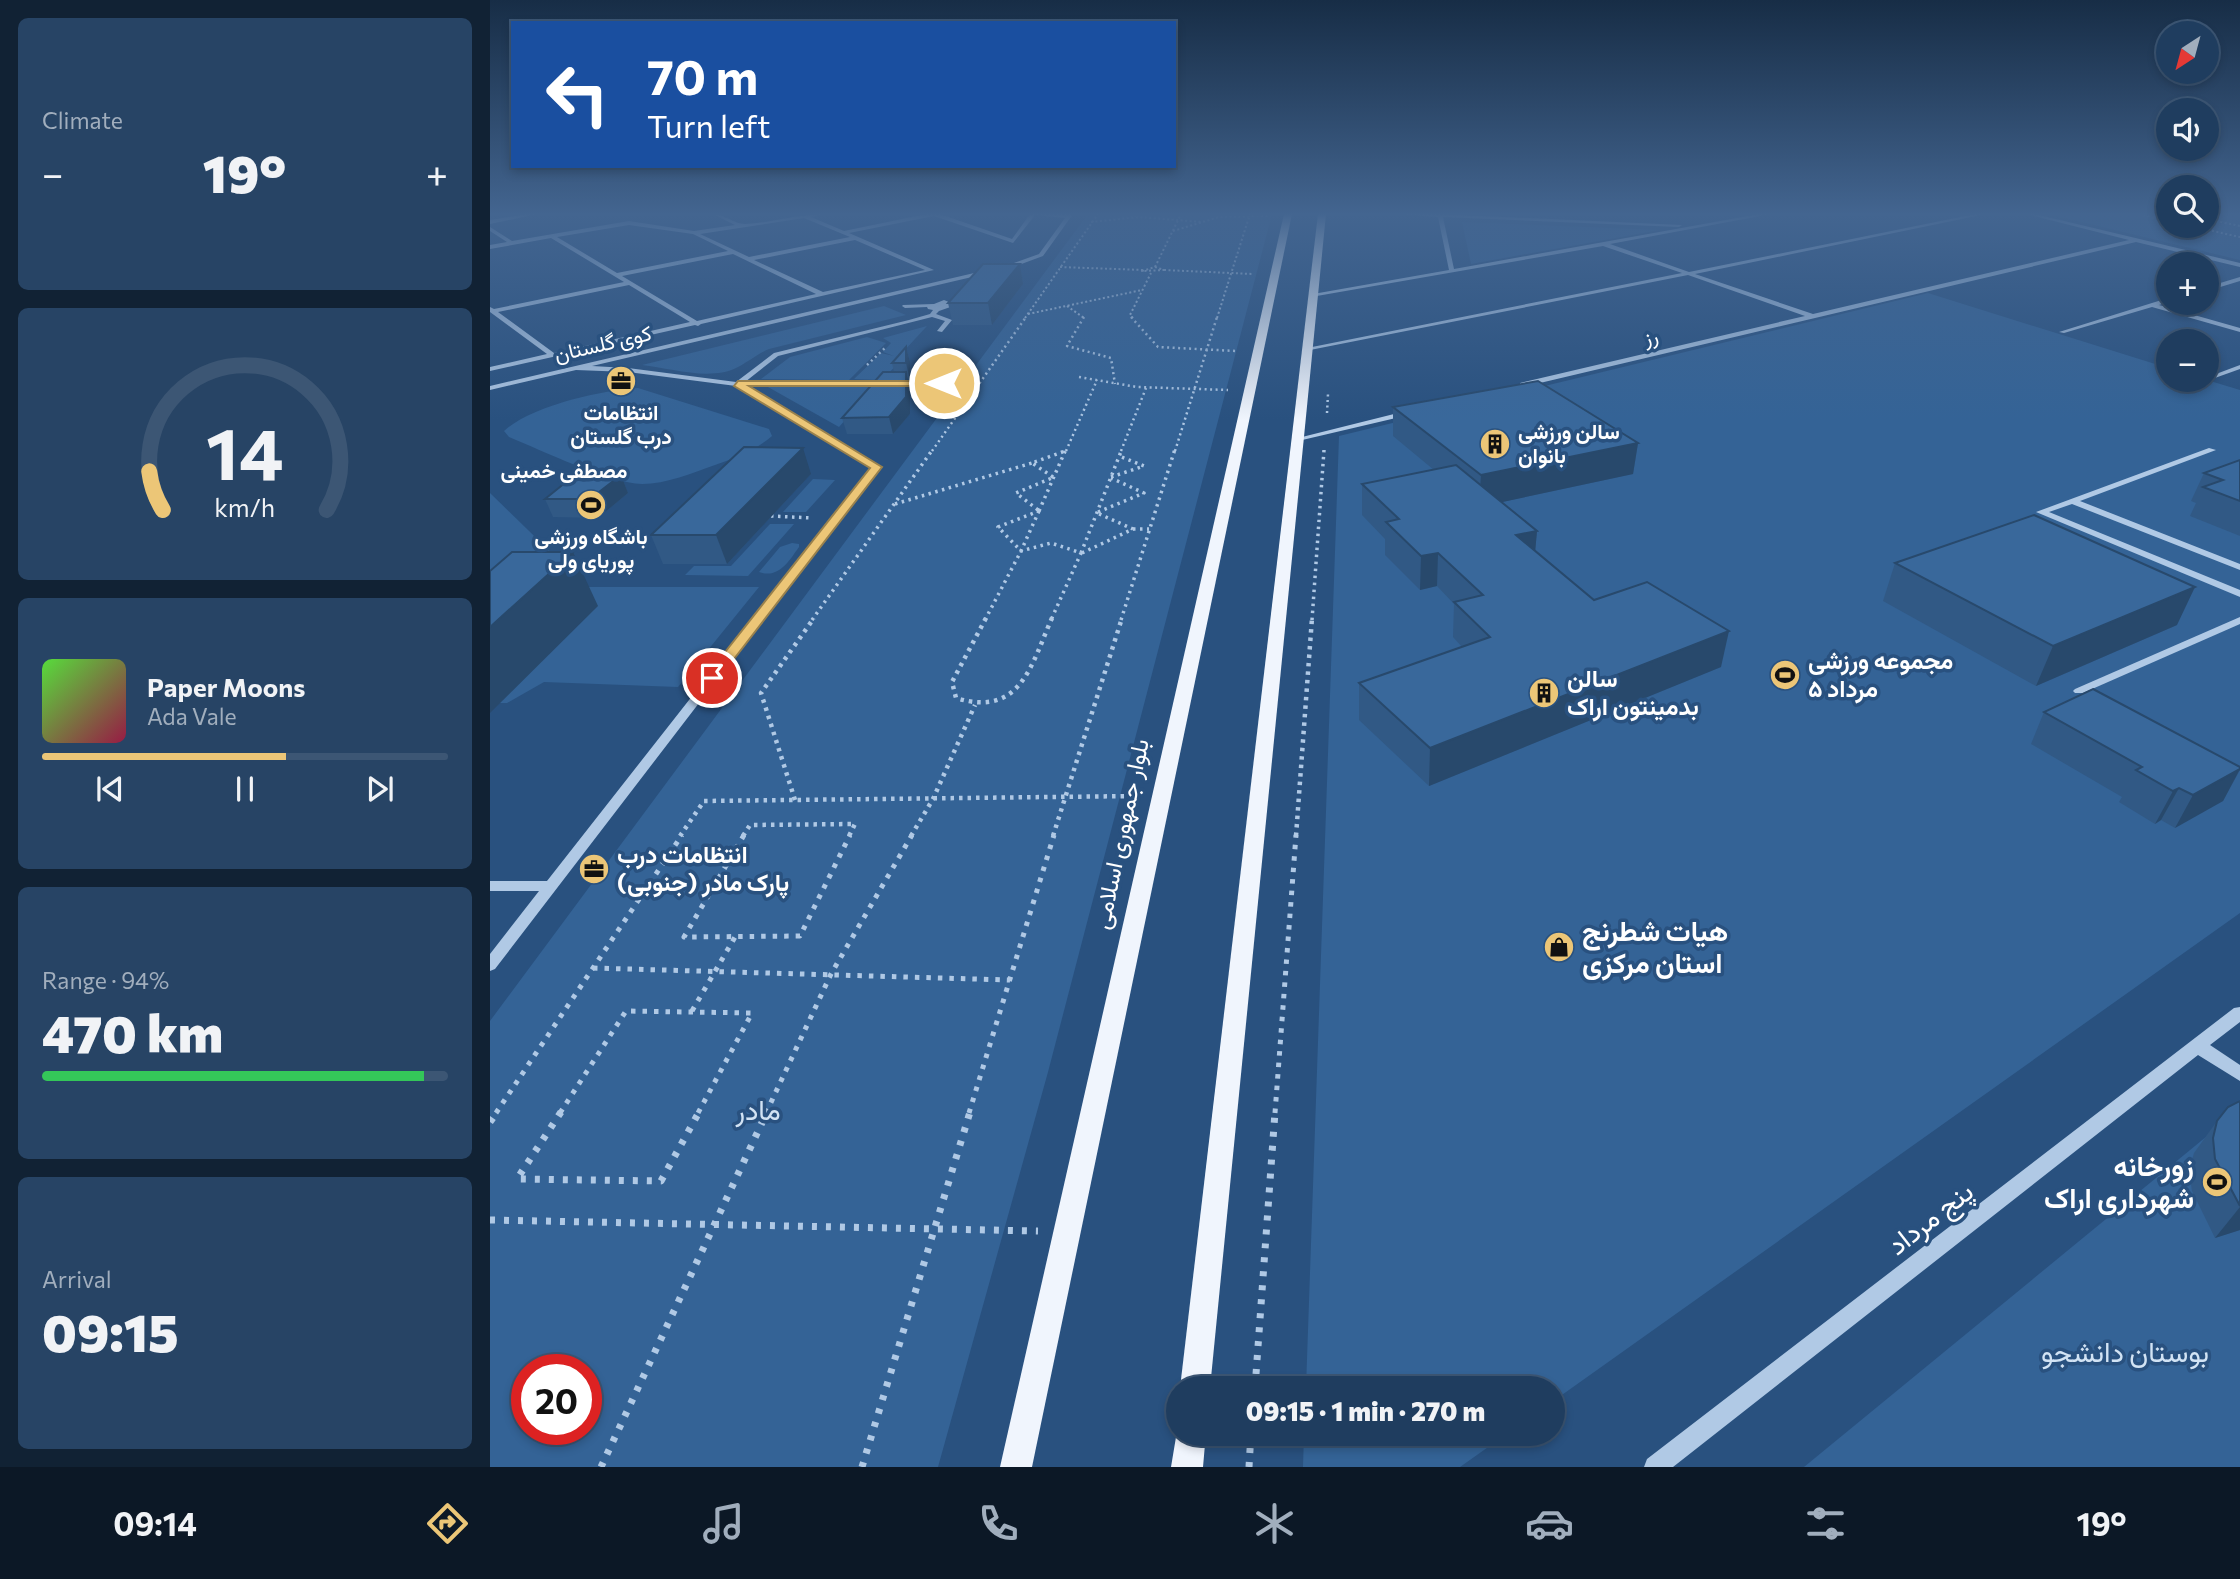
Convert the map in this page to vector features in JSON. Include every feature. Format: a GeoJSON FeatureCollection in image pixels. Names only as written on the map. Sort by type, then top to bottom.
{"type":"FeatureCollection","features":[{"type":"Feature","properties":{"kind":"main road","name":"بلوار جمهوری اسلامی"},"geometry":{"type":"LineString","coordinates":[[1016,1467],[1273,282]]}},
{"type":"Feature","properties":{"kind":"main road"},"geometry":{"type":"LineString","coordinates":[[1196,1376],[1314,282]]}},
{"type":"Feature","properties":{"kind":"main road"},"geometry":{"type":"LineString","coordinates":[[1187,1467],[1189,1446]]}},
{"type":"Feature","properties":{"kind":"street"},"geometry":{"type":"LineString","coordinates":[[796,282],[823,295]]}},
{"type":"Feature","properties":{"kind":"street"},"geometry":{"type":"LineString","coordinates":[[490,369],[877,282]]}},
{"type":"Feature","properties":{"kind":"street","name":"کوی گلستان"},"geometry":{"type":"LineString","coordinates":[[490,388],[941,282]]}},
{"type":"Feature","properties":{"kind":"street"},"geometry":{"type":"LineString","coordinates":[[1313,296],[1388,282]]}},
{"type":"Feature","properties":{"kind":"street"},"geometry":{"type":"LineString","coordinates":[[1307,350],[1645,282]]}},
{"type":"Feature","properties":{"kind":"street"},"geometry":{"type":"LineString","coordinates":[[1712,282],[1812,317]]}},
{"type":"Feature","properties":{"kind":"street","name":"رز"},"geometry":{"type":"LineString","coordinates":[[1515,387],[1957,282]]}},
{"type":"Feature","properties":{"kind":"street"},"geometry":{"type":"LineString","coordinates":[[491,310],[631,283],[716,335]]}},
{"type":"Feature","properties":{"kind":"street"},"geometry":{"type":"LineString","coordinates":[[738,384],[776,355],[960,300]]}},
{"type":"Feature","properties":{"kind":"street"},"geometry":{"type":"LineString","coordinates":[[2062,332],[2156,304]]}},
{"type":"Feature","properties":{"kind":"street"},"geometry":{"type":"LineString","coordinates":[[2152,305],[2240,330]]}},
{"type":"Feature","properties":{"kind":"street"},"geometry":{"type":"LineString","coordinates":[[905,306],[933,310],[948,320],[940,331]]}},
{"type":"Feature","properties":{"kind":"street"},"geometry":{"type":"LineString","coordinates":[[491,310],[553,355]]}},
{"type":"Feature","properties":{"kind":"street"},"geometry":{"type":"LineString","coordinates":[[2219,374],[2240,367]]}},
{"type":"Feature","properties":{"kind":"street"},"geometry":{"type":"LineString","coordinates":[[738,384],[944,383]]}},
{"type":"Feature","properties":{"kind":"street"},"geometry":{"type":"LineString","coordinates":[[1298,439],[1420,410]]}},
{"type":"Feature","properties":{"kind":"street"},"geometry":{"type":"LineString","coordinates":[[2212,450],[2041,512],[2240,594]]}},
{"type":"Feature","properties":{"kind":"street"},"geometry":{"type":"LineString","coordinates":[[2072,501],[2240,567]]}},
{"type":"Feature","properties":{"kind":"street"},"geometry":{"type":"LineString","coordinates":[[2079,691],[2240,620]]}},
{"type":"Feature","properties":{"kind":"street"},"geometry":{"type":"LineString","coordinates":[[490,886],[551,886]]}},
{"type":"Feature","properties":{"kind":"street"},"geometry":{"type":"LineString","coordinates":[[490,965],[551,886]]}},
{"type":"Feature","properties":{"kind":"street","name":"پنج مرداد"},"geometry":{"type":"LineString","coordinates":[[1654,1467],[2240,1013]]}},
{"type":"Feature","properties":{"kind":"lane"},"geometry":{"type":"LineString","coordinates":[[551,886],[876,467],[738,384],[628,370],[577,368]]}},
{"type":"Feature","properties":{"kind":"lane"},"geometry":{"type":"LineString","coordinates":[[2198,1046],[2240,1074]]}},
{"type":"Feature","properties":{"kind":"path"},"geometry":{"type":"LineString","coordinates":[[795,800],[761,693],[1050,282]]}},
{"type":"Feature","properties":{"kind":"path"},"geometry":{"type":"LineString","coordinates":[[1147,282],[1130,316],[1158,347],[1258,352]]}},
{"type":"Feature","properties":{"kind":"path"},"geometry":{"type":"LineString","coordinates":[[862,1467],[1065,797],[1228,282]]}},
{"type":"Feature","properties":{"kind":"path"},"geometry":{"type":"LineString","coordinates":[[1028,314],[1143,290]]}},
{"type":"Feature","properties":{"kind":"path"},"geometry":{"type":"LineString","coordinates":[[1067,306],[1085,317],[1067,346],[1111,358],[1115,384]]}},
{"type":"Feature","properties":{"kind":"path"},"geometry":{"type":"LineString","coordinates":[[847,384],[888,342]]}},
{"type":"Feature","properties":{"kind":"path"},"geometry":{"type":"LineString","coordinates":[[1256,1376],[1331,345]]}},
{"type":"Feature","properties":{"kind":"path"},"geometry":{"type":"LineString","coordinates":[[1079,377],[1146,388],[1250,391]]}},
{"type":"Feature","properties":{"kind":"path"},"geometry":{"type":"LineString","coordinates":[[1097,380],[1021,551],[951,682],[956,698],[975,705],[1003,701],[1021,687],[1081,553],[1146,388]]}},
{"type":"Feature","properties":{"kind":"path"},"geometry":{"type":"LineString","coordinates":[[894,505],[1066,451]]}},
{"type":"Feature","properties":{"kind":"path"},"geometry":{"type":"LineString","coordinates":[[1111,478],[1144,466],[1119,456]]}},
{"type":"Feature","properties":{"kind":"path"},"geometry":{"type":"LineString","coordinates":[[1032,463],[1054,477]]}},
{"type":"Feature","properties":{"kind":"path"},"geometry":{"type":"LineString","coordinates":[[1039,511],[1016,493],[1054,477]]}},
{"type":"Feature","properties":{"kind":"path"},"geometry":{"type":"LineString","coordinates":[[1097,513],[1144,493],[1111,478]]}},
{"type":"Feature","properties":{"kind":"path"},"geometry":{"type":"LineString","coordinates":[[1021,551],[998,527],[1039,511]]}},
{"type":"Feature","properties":{"kind":"path"},"geometry":{"type":"LineString","coordinates":[[1097,513],[1133,529],[1149,529]]}},
{"type":"Feature","properties":{"kind":"path"},"geometry":{"type":"LineString","coordinates":[[771,516],[836,519]]}},
{"type":"Feature","properties":{"kind":"path"},"geometry":{"type":"LineString","coordinates":[[1021,551],[1051,543],[1081,553],[1133,529]]}},
{"type":"Feature","properties":{"kind":"path"},"geometry":{"type":"LineString","coordinates":[[601,1467],[831,974],[933,799],[975,705]]}},
{"type":"Feature","properties":{"kind":"path"},"geometry":{"type":"LineString","coordinates":[[490,1122],[704,801],[1161,796]]}},
{"type":"Feature","properties":{"kind":"path"},"geometry":{"type":"LineString","coordinates":[[855,824],[800,936],[735,937],[684,937],[750,825],[855,824]]}},
{"type":"Feature","properties":{"kind":"path"},"geometry":{"type":"LineString","coordinates":[[692,1012],[735,937]]}},
{"type":"Feature","properties":{"kind":"path"},"geometry":{"type":"LineString","coordinates":[[592,968],[1010,980]]}},
{"type":"Feature","properties":{"kind":"path"},"geometry":{"type":"LineString","coordinates":[[626,1011],[692,1012],[752,1013],[661,1181],[517,1179],[626,1011]]}},
{"type":"Feature","properties":{"kind":"path"},"geometry":{"type":"LineString","coordinates":[[490,1220],[935,1227],[1067,1232]]}},
{"type":"Feature","properties":{"kind":"path"},"geometry":{"type":"LineString","coordinates":[[1249,1467],[1250,1446]]}},
{"type":"Feature","properties":{"kind":"green space","name":"مادر"},"geometry":{"type":"Polygon","coordinates":[[[1037,282],[1254,282],[1048,1072],[938,1467],[490,1467],[490,1021],[1037,282]]]}},
{"type":"Feature","properties":{"kind":"green space","name":"مجموعه ورزشی ۵ مرداد"},"geometry":{"type":"Polygon","coordinates":[[[1928,293],[2156,364],[2156,392],[2219,392],[2219,384],[2240,390],[2240,913],[1565,1393],[1565,1376],[1306,1376],[1339,436],[1928,293]]]}},
{"type":"Feature","properties":{"kind":"green space"},"geometry":{"type":"Polygon","coordinates":[[[884,306],[906,315],[769,349],[725,372],[702,374],[642,365],[884,306]]]}},
{"type":"Feature","properties":{"kind":"green space"},"geometry":{"type":"Polygon","coordinates":[[[927,326],[902,353],[907,354],[882,380],[854,379],[881,353],[894,356],[883,352],[891,343],[883,338],[927,326]]]}},
{"type":"Feature","properties":{"kind":"green space"},"geometry":{"type":"Polygon","coordinates":[[[867,337],[886,343],[849,380],[761,379],[790,357],[867,337]]]}},
{"type":"Feature","properties":{"kind":"green space"},"geometry":{"type":"Polygon","coordinates":[[[768,387],[874,387],[839,427],[768,387]]]}},
{"type":"Feature","properties":{"kind":"green space"},"geometry":{"type":"Polygon","coordinates":[[[638,388],[769,429],[772,436],[738,456],[689,475],[642,484],[612,478],[575,465],[509,437],[504,431],[531,414],[549,407],[606,392],[638,388]]]}},
{"type":"Feature","properties":{"kind":"green space"},"geometry":{"type":"Polygon","coordinates":[[[813,479],[835,480],[806,512],[783,512],[813,479]]]}},
{"type":"Feature","properties":{"kind":"green space"},"geometry":{"type":"Polygon","coordinates":[[[490,493],[567,568],[490,593],[490,493]]]}},
{"type":"Feature","properties":{"kind":"green space"},"geometry":{"type":"Polygon","coordinates":[[[770,524],[794,524],[748,576],[685,575],[694,566],[731,566],[770,524]]]}},
{"type":"Feature","properties":{"kind":"green space"},"geometry":{"type":"Polygon","coordinates":[[[799,544],[799,547],[783,567],[772,573],[759,572],[780,547],[799,544]]]}},
{"type":"Feature","properties":{"kind":"green space"},"geometry":{"type":"Polygon","coordinates":[[[571,587],[759,587],[678,687],[544,682],[507,703],[490,703],[571,587]]]}},
{"type":"Feature","properties":{"kind":"green space","name":"بوستان دانشجو"},"geometry":{"type":"Polygon","coordinates":[[[2240,1109],[2240,1467],[1804,1467],[2240,1109]]]}},
{"type":"Feature","properties":{"kind":"green space"},"geometry":{"type":"Polygon","coordinates":[[[1304,1446],[1490,1446],[1460,1467],[1303,1467],[1304,1446]]]}},
{"type":"Feature","properties":{"kind":"building"},"geometry":{"type":"Polygon","coordinates":[[[966,282],[1005,282],[988,303],[948,303],[966,282]]]}},
{"type":"Feature","properties":{"kind":"building"},"geometry":{"type":"Polygon","coordinates":[[[906,347],[906,363],[892,363],[906,347]]]}},
{"type":"Feature","properties":{"kind":"building"},"geometry":{"type":"Polygon","coordinates":[[[883,372],[906,372],[906,397],[889,417],[842,418],[883,372]]]}},
{"type":"Feature","properties":{"kind":"building"},"geometry":{"type":"Polygon","coordinates":[[[1538,381],[1638,443],[1481,475],[1393,407],[1538,381]]]}},
{"type":"Feature","properties":{"kind":"building"},"geometry":{"type":"Polygon","coordinates":[[[744,447],[803,448],[716,535],[651,535],[744,447]]]}},
{"type":"Feature","properties":{"kind":"building"},"geometry":{"type":"Polygon","coordinates":[[[2240,460],[2240,501],[2203,487],[2223,480],[2204,473],[2240,460]]]}},
{"type":"Feature","properties":{"kind":"building"},"geometry":{"type":"Polygon","coordinates":[[[1456,465],[1537,531],[1516,535],[1594,600],[1647,582],[1729,631],[1430,748],[1359,683],[1490,637],[1454,602],[1483,595],[1438,553],[1421,556],[1386,522],[1399,519],[1362,484],[1456,465]]]}},
{"type":"Feature","properties":{"kind":"building"},"geometry":{"type":"Polygon","coordinates":[[[576,474],[621,475],[590,499],[545,499],[576,474]]]}},
{"type":"Feature","properties":{"kind":"building"},"geometry":{"type":"Polygon","coordinates":[[[2034,515],[2195,587],[2053,646],[1895,563],[2034,515]]]}},
{"type":"Feature","properties":{"kind":"building"},"geometry":{"type":"Polygon","coordinates":[[[512,552],[573,552],[490,627],[490,571],[512,552]]]}},
{"type":"Feature","properties":{"kind":"building"},"geometry":{"type":"Polygon","coordinates":[[[2093,689],[2240,769],[2193,795],[2179,788],[2173,791],[2136,770],[2142,767],[2044,712],[2093,689]]]}},
{"type":"Feature","properties":{"kind":"building"},"geometry":{"type":"Polygon","coordinates":[[[2240,1101],[2240,1206],[2215,1159],[2213,1138],[2217,1121],[2228,1107],[2240,1101]]]}},
{"type":"Feature","properties":{"kind":"place","name":"انتظامات درب گلستان"},"geometry":{"type":"Point","coordinates":[621,381]}},
{"type":"Feature","properties":{"kind":"place","name":"سالن ورزشی بانوان"},"geometry":{"type":"Point","coordinates":[1495,444]}},
{"type":"Feature","properties":{"kind":"place","name":"باشگاه ورزشی پوریای ولی"},"geometry":{"type":"Point","coordinates":[591,505]}},
{"type":"Feature","properties":{"kind":"place","name":"مجموعه ورزشی ۵ مرداد"},"geometry":{"type":"Point","coordinates":[1785,675]}},
{"type":"Feature","properties":{"kind":"place","name":"سالن بدمینتون اراک"},"geometry":{"type":"Point","coordinates":[1544,693]}},
{"type":"Feature","properties":{"kind":"place","name":"انتظامات درب پارک مادر (جنوبی)"},"geometry":{"type":"Point","coordinates":[594,869]}},
{"type":"Feature","properties":{"kind":"place","name":"هیات شطرنج استان مرکزی"},"geometry":{"type":"Point","coordinates":[1559,947]}},
{"type":"Feature","properties":{"kind":"place","name":"زورخانه شهرداری اراک"},"geometry":{"type":"Point","coordinates":[2217,1182]}},
{"type":"Feature","properties":{"kind":"district","name":"مصطفی خمینی"},"geometry":{"type":"Point","coordinates":[564,471]}},
{"type":"Feature","properties":{"kind":"route"},"geometry":{"type":"LineString","coordinates":[[712,678],[876,467],[738,384],[944,383]]}}]}
